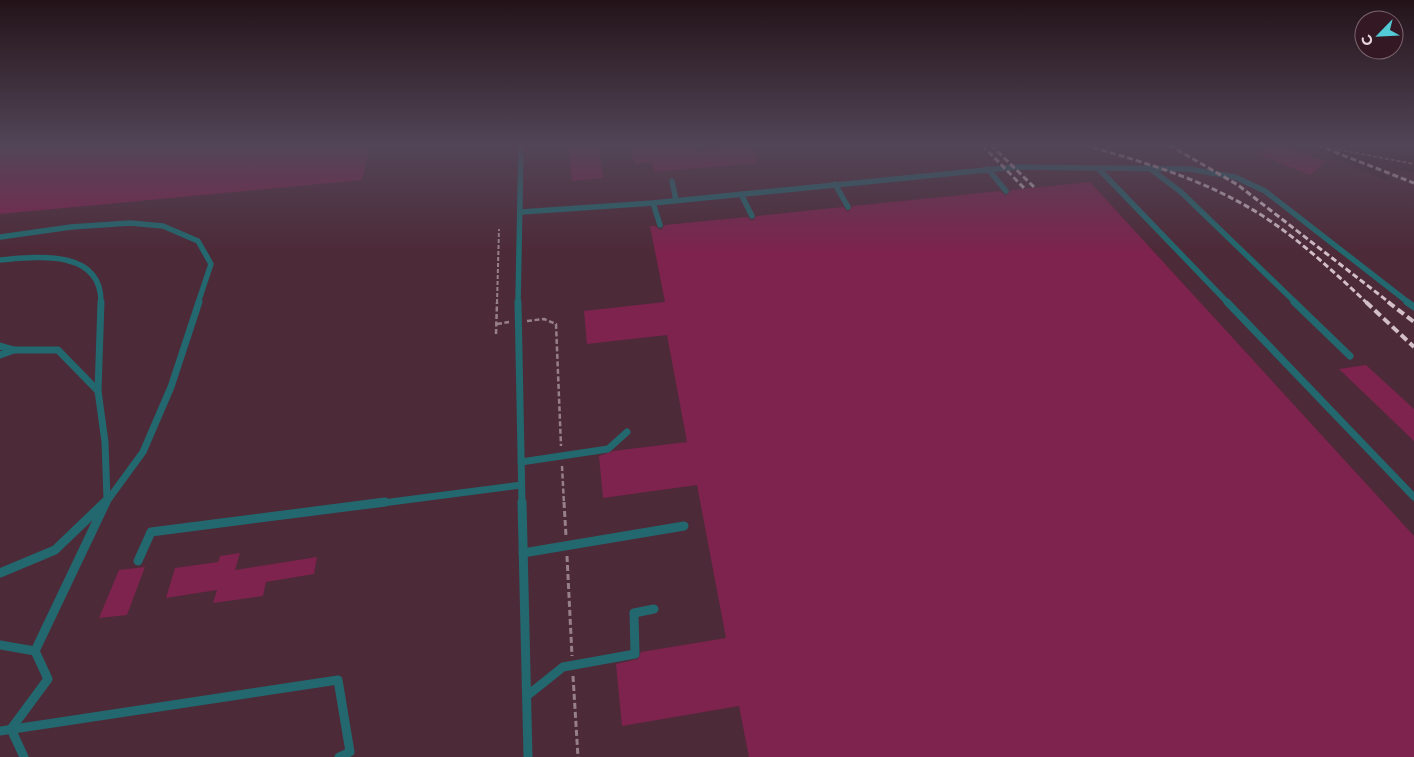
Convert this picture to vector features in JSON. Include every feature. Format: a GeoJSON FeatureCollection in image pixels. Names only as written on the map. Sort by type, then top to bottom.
{"type":"FeatureCollection","features":[{"type":"Feature","properties":{"kind":"lane"},"geometry":{"type":"LineString","coordinates":[[521,180],[518,321],[528,757]]}},
{"type":"Feature","properties":{"kind":"lane"},"geometry":{"type":"LineString","coordinates":[[672,180],[676,200]]}},
{"type":"Feature","properties":{"kind":"lane"},"geometry":{"type":"LineString","coordinates":[[521,212],[653,203],[872,180]]}},
{"type":"Feature","properties":{"kind":"lane"},"geometry":{"type":"LineString","coordinates":[[997,180],[1006,191]]}},
{"type":"Feature","properties":{"kind":"lane"},"geometry":{"type":"LineString","coordinates":[[1111,180],[1414,497]]}},
{"type":"Feature","properties":{"kind":"lane"},"geometry":{"type":"LineString","coordinates":[[1166,180],[1181,192],[1350,356]]}},
{"type":"Feature","properties":{"kind":"lane"},"geometry":{"type":"LineString","coordinates":[[1242,180],[1265,191],[1414,307]]}},
{"type":"Feature","properties":{"kind":"lane"},"geometry":{"type":"LineString","coordinates":[[835,184],[848,206]]}},
{"type":"Feature","properties":{"kind":"lane"},"geometry":{"type":"LineString","coordinates":[[741,194],[752,216]]}},
{"type":"Feature","properties":{"kind":"lane"},"geometry":{"type":"LineString","coordinates":[[653,203],[660,225]]}},
{"type":"Feature","properties":{"kind":"lane"},"geometry":{"type":"LineString","coordinates":[[0,237],[81,226],[130,223],[163,226],[198,241],[211,264],[171,387],[143,452],[107,500],[55,550],[0,573]]}},
{"type":"Feature","properties":{"kind":"lane"},"geometry":{"type":"LineString","coordinates":[[0,260],[33,257],[66,259],[85,265],[99,282],[102,294],[98,391],[105,442],[107,500],[35,651]]}},
{"type":"Feature","properties":{"kind":"lane"},"geometry":{"type":"LineString","coordinates":[[0,346],[14,350],[58,350],[98,391]]}},
{"type":"Feature","properties":{"kind":"lane"},"geometry":{"type":"LineString","coordinates":[[0,355],[14,350]]}},
{"type":"Feature","properties":{"kind":"lane"},"geometry":{"type":"LineString","coordinates":[[520,462],[608,449],[627,432]]}},
{"type":"Feature","properties":{"kind":"lane"},"geometry":{"type":"LineString","coordinates":[[138,561],[151,532],[521,486]]}},
{"type":"Feature","properties":{"kind":"lane"},"geometry":{"type":"LineString","coordinates":[[523,553],[684,526]]}},
{"type":"Feature","properties":{"kind":"lane"},"geometry":{"type":"LineString","coordinates":[[528,695],[563,667],[635,654],[634,613],[654,609]]}},
{"type":"Feature","properties":{"kind":"lane"},"geometry":{"type":"LineString","coordinates":[[0,645],[35,651]]}},
{"type":"Feature","properties":{"kind":"lane"},"geometry":{"type":"LineString","coordinates":[[11,729],[48,679],[35,651]]}},
{"type":"Feature","properties":{"kind":"lane"},"geometry":{"type":"LineString","coordinates":[[0,731],[338,680],[350,752],[338,757]]}},
{"type":"Feature","properties":{"kind":"lane"},"geometry":{"type":"LineString","coordinates":[[11,729],[24,757]]}},
{"type":"Feature","properties":{"kind":"path"},"geometry":{"type":"LineString","coordinates":[[496,334],[499,229]]}},
{"type":"Feature","properties":{"kind":"path"},"geometry":{"type":"LineString","coordinates":[[497,324],[544,319],[556,324],[578,757]]}},
{"type":"Feature","properties":{"kind":"shaded area"},"geometry":{"type":"Polygon","coordinates":[[[0,180],[1414,180],[1414,757],[0,757],[0,180]]]}},
{"type":"Feature","properties":{"kind":"building"},"geometry":{"type":"Polygon","coordinates":[[[0,180],[359,180],[0,214],[0,180]]]}},
{"type":"Feature","properties":{"kind":"building"},"geometry":{"type":"Polygon","coordinates":[[[1090,182],[1414,536],[1414,757],[749,757],[739,706],[622,726],[616,664],[638,659],[641,652],[726,638],[697,485],[603,498],[599,456],[613,451],[687,442],[667,335],[587,344],[584,311],[665,302],[650,226],[655,226],[661,230],[665,225],[747,217],[752,221],[757,216],[843,207],[848,212],[853,206],[1000,191],[1006,196],[1011,190],[1090,182]]]}},
{"type":"Feature","properties":{"kind":"building"},"geometry":{"type":"Polygon","coordinates":[[[1366,365],[1414,409],[1414,441],[1339,369],[1366,365]]]}},
{"type":"Feature","properties":{"kind":"building"},"geometry":{"type":"Polygon","coordinates":[[[240,553],[235,570],[317,557],[314,574],[266,582],[263,596],[213,603],[217,590],[166,598],[175,568],[218,562],[220,556],[240,553]]]}},
{"type":"Feature","properties":{"kind":"building"},"geometry":{"type":"Polygon","coordinates":[[[145,567],[127,615],[99,618],[119,570],[145,567]]]}},
{"type":"Feature","properties":{"kind":"railway"},"geometry":{"type":"LineString","coordinates":[[1017,180],[1025,189]]}},
{"type":"Feature","properties":{"kind":"railway"},"geometry":{"type":"LineString","coordinates":[[1027,180],[1035,188]]}},
{"type":"Feature","properties":{"kind":"railway"},"geometry":{"type":"LineString","coordinates":[[1193,180],[1238,201],[1273,223],[1301,244],[1367,303]]}},
{"type":"Feature","properties":{"kind":"railway"},"geometry":{"type":"LineString","coordinates":[[1230,180],[1390,303]]}},
{"type":"Feature","properties":{"kind":"railway"},"geometry":{"type":"LineString","coordinates":[[1407,180],[1414,183]]}},
{"type":"Feature","properties":{"kind":"railway"},"geometry":{"type":"LineString","coordinates":[[1366,302],[1414,347]]}},
{"type":"Feature","properties":{"kind":"railway"},"geometry":{"type":"LineString","coordinates":[[1388,302],[1414,322]]}}]}
